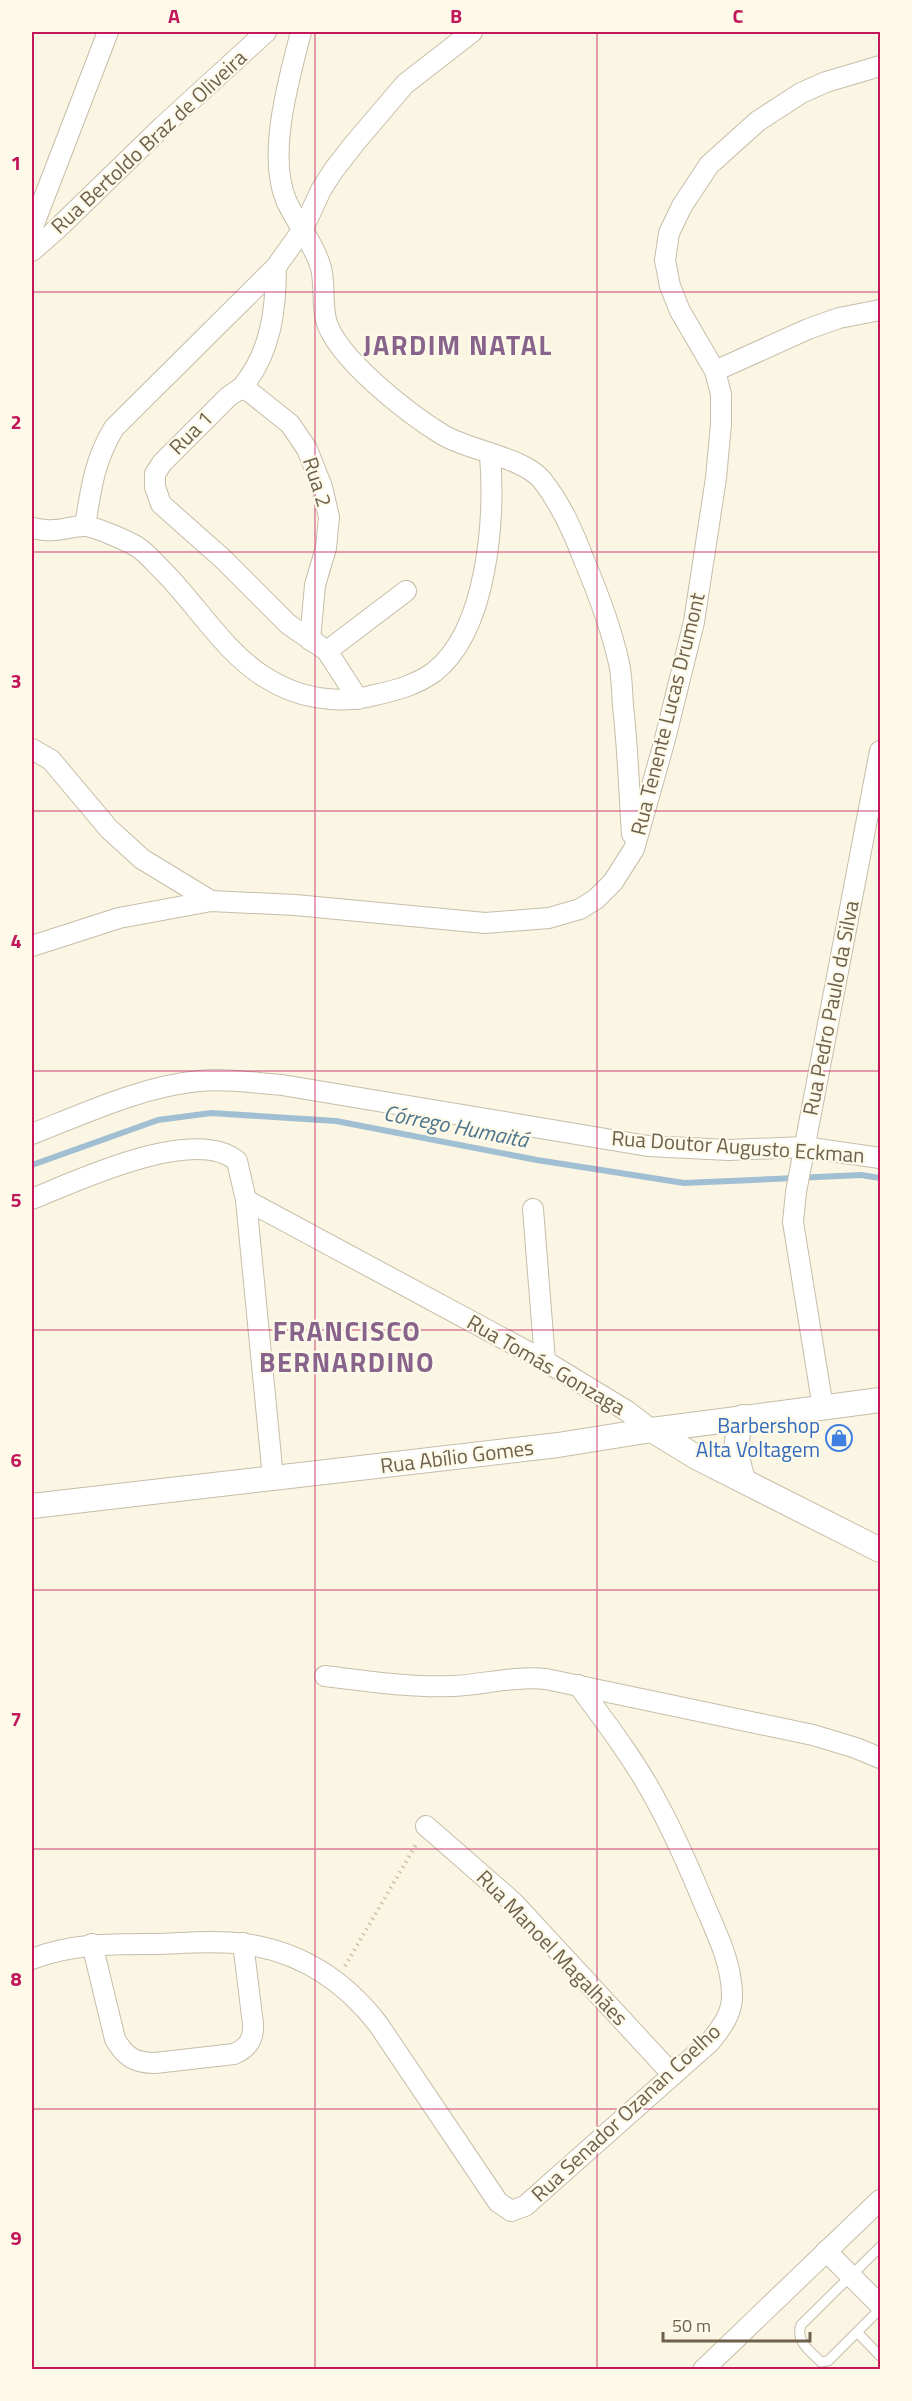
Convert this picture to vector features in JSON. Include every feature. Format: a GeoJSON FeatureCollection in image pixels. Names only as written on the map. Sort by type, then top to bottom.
{"type":"FeatureCollection","features":[{"type":"Feature","properties":{"kind":"street"},"geometry":{"type":"LineString","coordinates":[[32,229],[108,32]]}},
{"type":"Feature","properties":{"kind":"street","name":"Rua Bertoldo Braz de Oliveira"},"geometry":{"type":"LineString","coordinates":[[32,251],[266,32]]}},
{"type":"Feature","properties":{"kind":"street"},"geometry":{"type":"LineString","coordinates":[[301,32],[278,142],[280,177],[286,200],[303,229],[321,269],[326,320],[332,334],[355,367],[444,436],[490,455],[525,466],[540,478],[567,518],[602,604],[619,665],[634,849]]}},
{"type":"Feature","properties":{"kind":"street"},"geometry":{"type":"LineString","coordinates":[[86,526],[93,476],[100,450],[114,428],[276,267],[303,229],[321,190],[354,144],[405,84],[472,32]]}},
{"type":"Feature","properties":{"kind":"street","name":"Rua Tenente Lucas Drumont"},"geometry":{"type":"LineString","coordinates":[[32,946],[119,918],[211,901],[305,906],[485,923],[549,918],[580,909],[596,899],[613,882],[634,849],[664,743],[694,622],[716,478],[721,424],[721,394],[715,371],[680,311],[670,286],[665,260],[669,233],[682,206],[709,165],[758,121],[801,93],[826,82],[880,66]]}},
{"type":"Feature","properties":{"kind":"street","name":"Rua 1"},"geometry":{"type":"LineString","coordinates":[[276,267],[275,308],[271,330],[256,366],[241,388],[228,397],[162,463],[155,474],[155,487],[161,504],[223,559],[288,624],[310,640]]}},
{"type":"Feature","properties":{"kind":"street"},"geometry":{"type":"LineString","coordinates":[[715,371],[808,329],[839,318],[880,310]]}},
{"type":"Feature","properties":{"kind":"street","name":"Rua 2"},"geometry":{"type":"LineString","coordinates":[[241,388],[250,392],[290,424],[307,449],[322,487],[329,518],[326,548],[315,585],[310,640]]}},
{"type":"Feature","properties":{"kind":"street"},"geometry":{"type":"LineString","coordinates":[[32,528],[52,530],[86,526],[138,547],[183,592],[249,666],[294,692],[320,699],[358,699],[407,688],[434,671],[452,654],[468,627],[488,558],[492,483],[490,455]]}},
{"type":"Feature","properties":{"kind":"street"},"geometry":{"type":"LineString","coordinates":[[327,651],[406,591]]}},
{"type":"Feature","properties":{"kind":"street"},"geometry":{"type":"LineString","coordinates":[[310,640],[327,651],[358,699]]}},
{"type":"Feature","properties":{"kind":"street"},"geometry":{"type":"LineString","coordinates":[[32,749],[51,760],[109,830],[142,859],[211,901]]}},
{"type":"Feature","properties":{"kind":"street","name":"Rua Pedro Paulo da Silva"},"geometry":{"type":"LineString","coordinates":[[823,1408],[793,1222],[800,1167],[880,752]]}},
{"type":"Feature","properties":{"kind":"street","name":"Rua Doutor Augusto Eckman"},"geometry":{"type":"LineString","coordinates":[[32,1134],[154,1090],[198,1081],[236,1081],[282,1085],[648,1146],[729,1150],[804,1147],[880,1158]]}},
{"type":"Feature","properties":{"kind":"street"},"geometry":{"type":"LineString","coordinates":[[32,1199],[124,1162],[158,1153],[206,1151],[231,1156],[237,1161],[246,1200],[273,1478]]}},
{"type":"Feature","properties":{"kind":"street","name":"Rua Tomás Gonzaga"},"geometry":{"type":"LineString","coordinates":[[246,1200],[545,1361],[696,1457],[880,1550]]}},
{"type":"Feature","properties":{"kind":"street"},"geometry":{"type":"LineString","coordinates":[[533,1209],[545,1361]]}},
{"type":"Feature","properties":{"kind":"street","name":"Rua Abílio Gomes"},"geometry":{"type":"LineString","coordinates":[[32,1506],[558,1445],[743,1417],[880,1400]]}},
{"type":"Feature","properties":{"kind":"street"},"geometry":{"type":"LineString","coordinates":[[743,1417],[735,1444],[743,1479]]}},
{"type":"Feature","properties":{"kind":"street"},"geometry":{"type":"LineString","coordinates":[[325,1676],[429,1686],[454,1686],[523,1677],[578,1685],[813,1735],[880,1758]]}},
{"type":"Feature","properties":{"kind":"street","name":"Rua Senador Ozanan Coelho"},"geometry":{"type":"LineString","coordinates":[[337,1980],[360,2001],[378,2024],[498,2202],[511,2211],[525,2206],[710,2042],[723,2025],[730,2010],[732,1994],[729,1969],[723,1948],[683,1853],[659,1805],[634,1763],[578,1685]]}},
{"type":"Feature","properties":{"kind":"street","name":"Rua Manoel Magalhães"},"geometry":{"type":"LineString","coordinates":[[426,1826],[513,1902],[673,2075]]}},
{"type":"Feature","properties":{"kind":"street"},"geometry":{"type":"LineString","coordinates":[[32,1959],[48,1953],[92,1944],[243,1943],[271,1949],[301,1961],[337,1980]]}},
{"type":"Feature","properties":{"kind":"street"},"geometry":{"type":"LineString","coordinates":[[92,1944],[115,2039],[122,2052],[131,2060],[155,2063],[234,2054],[243,2050],[249,2043],[253,2034],[253,2024],[243,1943]]}},
{"type":"Feature","properties":{"kind":"street"},"geometry":{"type":"LineString","coordinates":[[703,2370],[880,2200]]}},
{"type":"Feature","properties":{"kind":"street"},"geometry":{"type":"LineString","coordinates":[[826,2251],[880,2307]]}},
{"type":"Feature","properties":{"kind":"lane"},"geometry":{"type":"LineString","coordinates":[[880,2247],[801,2325],[800,2340],[820,2362],[828,2361],[858,2333],[880,2307]]}},
{"type":"Feature","properties":{"kind":"lane"},"geometry":{"type":"LineString","coordinates":[[858,2333],[880,2356]]}},
{"type":"Feature","properties":{"kind":"path"},"geometry":{"type":"LineString","coordinates":[[337,1980],[426,1826]]}},
{"type":"Feature","properties":{"kind":"building","name":"Barbershop Alta Voltagem"},"geometry":{"type":"Polygon","coordinates":[[[836,1425],[844,1426],[842,1450],[832,1449],[836,1425]]]}},
{"type":"Feature","properties":{"kind":"waterway","name":"Córrego Humaitá"},"geometry":{"type":"LineString","coordinates":[[32,1165],[158,1120],[211,1113],[336,1121],[537,1160],[684,1183],[861,1175],[880,1178]]}},
{"type":"Feature","properties":{"kind":"place","name":"Barbershop Alta Voltagem"},"geometry":{"type":"Point","coordinates":[839,1438]}},
{"type":"Feature","properties":{"kind":"district","name":"JARDIM NATAL"},"geometry":{"type":"Point","coordinates":[458,346]}},
{"type":"Feature","properties":{"kind":"district","name":"FRANCISCO BERNARDINO"},"geometry":{"type":"Point","coordinates":[347,1348]}}]}
